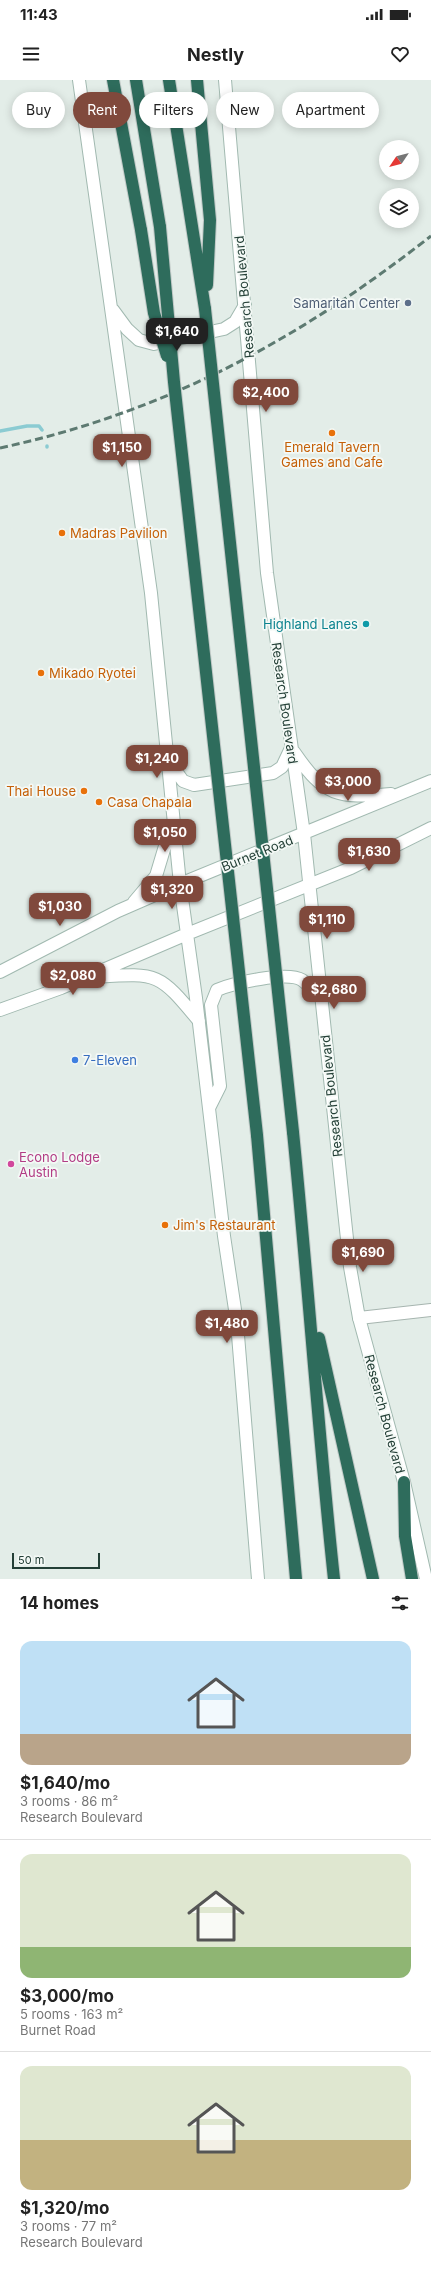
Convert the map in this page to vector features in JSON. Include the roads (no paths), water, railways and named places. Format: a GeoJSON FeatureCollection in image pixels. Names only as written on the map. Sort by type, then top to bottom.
{"type":"FeatureCollection","features":[{"type":"Feature","properties":{"kind":"highway"},"geometry":{"type":"LineString","coordinates":[[113,80],[141,230],[154,313],[174,382]]}},
{"type":"Feature","properties":{"kind":"highway"},"geometry":{"type":"LineString","coordinates":[[136,80],[160,228],[174,382],[257,1135],[296,1579]]}},
{"type":"Feature","properties":{"kind":"highway"},"geometry":{"type":"LineString","coordinates":[[169,80],[205,309],[311,1304],[325,1493],[334,1579]]}},
{"type":"Feature","properties":{"kind":"highway"},"geometry":{"type":"LineString","coordinates":[[197,80],[210,220],[205,309]]}},
{"type":"Feature","properties":{"kind":"highway"},"geometry":{"type":"LineString","coordinates":[[311,1304],[373,1579]]}},
{"type":"Feature","properties":{"kind":"highway"},"geometry":{"type":"LineString","coordinates":[[404,1482],[405,1536],[412,1579]]}},
{"type":"Feature","properties":{"kind":"main road"},"geometry":{"type":"LineString","coordinates":[[79,80],[151,593],[180,884],[199,1021],[224,1236],[237,1323],[258,1579]]}},
{"type":"Feature","properties":{"kind":"main road","name":"Research Boulevard"},"geometry":{"type":"LineString","coordinates":[[225,80],[267,573],[304,834],[344,1221],[359,1318],[404,1482],[426,1579]]}},
{"type":"Feature","properties":{"kind":"main road"},"geometry":{"type":"LineString","coordinates":[[111,308],[127,330],[135,337],[139,340],[154,344],[224,329],[235,322],[245,306]]}},
{"type":"Feature","properties":{"kind":"main road"},"geometry":{"type":"LineString","coordinates":[[168,759],[183,781],[194,785],[273,773],[282,768],[291,748]]}},
{"type":"Feature","properties":{"kind":"main road"},"geometry":{"type":"LineString","coordinates":[[291,748],[308,772],[329,791],[355,797],[402,793]]}},
{"type":"Feature","properties":{"kind":"main road","name":"Burnet Road"},"geometry":{"type":"LineString","coordinates":[[0,972],[131,906],[180,884],[431,781]]}},
{"type":"Feature","properties":{"kind":"main road"},"geometry":{"type":"LineString","coordinates":[[131,906],[156,876],[173,820]]}},
{"type":"Feature","properties":{"kind":"main road"},"geometry":{"type":"LineString","coordinates":[[0,1010],[86,977],[187,934],[351,868],[431,828]]}},
{"type":"Feature","properties":{"kind":"main road"},"geometry":{"type":"LineString","coordinates":[[86,977],[142,974],[158,979],[172,988],[199,1021]]}},
{"type":"Feature","properties":{"kind":"main road"},"geometry":{"type":"LineString","coordinates":[[209,1108],[220,1086],[210,1005],[217,990],[229,985],[285,977],[302,980],[321,997]]}},
{"type":"Feature","properties":{"kind":"main road"},"geometry":{"type":"LineString","coordinates":[[359,1318],[431,1310]]}},
{"type":"Feature","properties":{"kind":"waterway"},"geometry":{"type":"LineString","coordinates":[[0,431],[27,426],[39,426],[42,430]]}},
{"type":"Feature","properties":{"kind":"railway"},"geometry":{"type":"LineString","coordinates":[[0,448],[61,433],[119,414],[174,393],[228,368],[331,308],[431,236]]}},
{"type":"Feature","properties":{"kind":"place","name":"Samaritan Center"},"geometry":{"type":"Point","coordinates":[408,303]}},
{"type":"Feature","properties":{"kind":"place","name":"Emerald Tavern Games and Cafe"},"geometry":{"type":"Point","coordinates":[332,433]}},
{"type":"Feature","properties":{"kind":"place","name":"Madras Pavilion"},"geometry":{"type":"Point","coordinates":[62,533]}},
{"type":"Feature","properties":{"kind":"place","name":"Highland Lanes"},"geometry":{"type":"Point","coordinates":[366,624]}},
{"type":"Feature","properties":{"kind":"place","name":"Mikado Ryotei"},"geometry":{"type":"Point","coordinates":[41,673]}},
{"type":"Feature","properties":{"kind":"place","name":"Thai House"},"geometry":{"type":"Point","coordinates":[84,791]}},
{"type":"Feature","properties":{"kind":"place","name":"Casa Chapala"},"geometry":{"type":"Point","coordinates":[99,802]}},
{"type":"Feature","properties":{"kind":"place","name":"7-Eleven"},"geometry":{"type":"Point","coordinates":[75,1060]}},
{"type":"Feature","properties":{"kind":"place","name":"Econo Lodge Austin"},"geometry":{"type":"Point","coordinates":[11,1164]}},
{"type":"Feature","properties":{"kind":"place","name":"Jim's Restaurant"},"geometry":{"type":"Point","coordinates":[165,1225]}}]}
